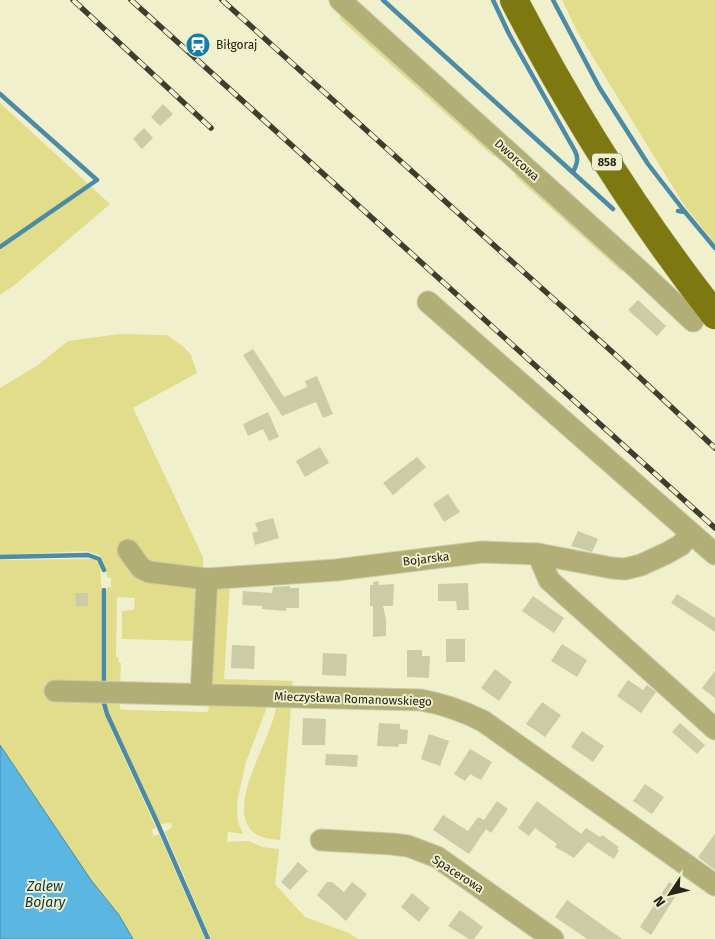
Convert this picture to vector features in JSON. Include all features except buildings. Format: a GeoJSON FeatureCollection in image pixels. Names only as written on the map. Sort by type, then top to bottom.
{"type":"FeatureCollection","features":[{"type":"Feature","properties":{"kind":"main road","name":"858"},"geometry":{"type":"LineString","coordinates":[[514,0],[549,64],[607,162],[658,238],[704,318]]}},
{"type":"Feature","properties":{"kind":"street","name":"Dworcowa"},"geometry":{"type":"LineString","coordinates":[[340,0],[640,271],[704,318]]}},
{"type":"Feature","properties":{"kind":"street"},"geometry":{"type":"LineString","coordinates":[[428,302],[715,554]]}},
{"type":"Feature","properties":{"kind":"street","name":"Bojarska"},"geometry":{"type":"LineString","coordinates":[[128,550],[141,568],[148,572],[207,579],[336,570],[482,552],[538,554],[625,569],[641,565],[681,545],[691,533]]}},
{"type":"Feature","properties":{"kind":"street"},"geometry":{"type":"LineString","coordinates":[[538,554],[549,580],[715,729]]}},
{"type":"Feature","properties":{"kind":"street"},"geometry":{"type":"LineString","coordinates":[[201,694],[207,579]]}},
{"type":"Feature","properties":{"kind":"street","name":"Mieczysława Romanowskiego"},"geometry":{"type":"LineString","coordinates":[[55,691],[421,700],[437,702],[483,721],[715,885]]}},
{"type":"Feature","properties":{"kind":"street","name":"Spacerowa"},"geometry":{"type":"LineString","coordinates":[[321,840],[408,846],[437,857],[553,939]]}},
{"type":"Feature","properties":{"kind":"shaded area"},"geometry":{"type":"Polygon","coordinates":[[[562,0],[715,0],[715,244],[684,205],[577,31],[562,0]]]}},
{"type":"Feature","properties":{"kind":"shaded area"},"geometry":{"type":"Polygon","coordinates":[[[342,15],[498,157],[493,156],[341,20],[340,17],[342,15]]]}},
{"type":"Feature","properties":{"kind":"shaded area"},"geometry":{"type":"Polygon","coordinates":[[[0,103],[110,204],[16,284],[0,295],[0,103]]]}},
{"type":"Feature","properties":{"kind":"shaded area"},"geometry":{"type":"Polygon","coordinates":[[[515,172],[626,269],[625,271],[621,271],[515,176],[515,172]]]}},
{"type":"Feature","properties":{"kind":"shaded area"},"geometry":{"type":"Polygon","coordinates":[[[119,334],[167,335],[183,346],[191,355],[197,373],[133,408],[203,557],[203,574],[169,571],[124,549],[187,582],[193,588],[198,595],[201,609],[198,641],[122,639],[122,611],[134,610],[135,598],[117,597],[116,657],[119,658],[118,662],[121,663],[120,686],[102,688],[102,705],[105,716],[156,828],[151,830],[154,836],[159,834],[205,939],[0,939],[0,560],[93,559],[98,563],[102,591],[102,685],[107,685],[107,587],[111,587],[111,578],[107,577],[100,555],[85,551],[0,555],[0,388],[38,365],[68,341],[119,334]]]}},
{"type":"Feature","properties":{"kind":"shaded area"},"geometry":{"type":"Polygon","coordinates":[[[230,583],[224,679],[293,681],[292,686],[209,683],[216,584],[230,583]]]}},
{"type":"Feature","properties":{"kind":"shaded area"},"geometry":{"type":"Polygon","coordinates":[[[120,701],[120,709],[128,710],[207,712],[210,705],[267,707],[246,762],[237,802],[238,822],[243,834],[228,832],[227,842],[249,841],[262,847],[279,849],[275,884],[305,917],[349,933],[358,939],[211,939],[165,832],[172,827],[171,823],[160,824],[107,710],[106,703],[120,701]]]}},
{"type":"Feature","properties":{"kind":"shaded area"},"geometry":{"type":"Polygon","coordinates":[[[276,708],[291,708],[280,840],[268,839],[251,830],[245,818],[244,804],[253,770],[273,721],[276,708]]]}},
{"type":"Feature","properties":{"kind":"water","name":"Zalew Bojary"},"geometry":{"type":"Polygon","coordinates":[[[0,745],[91,880],[119,915],[133,939],[0,939],[0,745]]]}},
{"type":"Feature","properties":{"kind":"waterway"},"geometry":{"type":"LineString","coordinates":[[383,0],[613,209]]}},
{"type":"Feature","properties":{"kind":"waterway"},"geometry":{"type":"LineString","coordinates":[[493,0],[509,34],[575,151],[577,162],[573,172]]}},
{"type":"Feature","properties":{"kind":"waterway"},"geometry":{"type":"LineString","coordinates":[[553,0],[599,87],[648,164],[685,212]]}},
{"type":"Feature","properties":{"kind":"waterway"},"geometry":{"type":"LineString","coordinates":[[0,94],[97,180],[0,247]]}},
{"type":"Feature","properties":{"kind":"waterway"},"geometry":{"type":"LineString","coordinates":[[678,211],[685,212],[715,248]]}},
{"type":"Feature","properties":{"kind":"waterway"},"geometry":{"type":"LineString","coordinates":[[0,557],[88,555],[99,559],[104,570]]}},
{"type":"Feature","properties":{"kind":"waterway"},"geometry":{"type":"LineString","coordinates":[[104,590],[104,683]]}},
{"type":"Feature","properties":{"kind":"waterway"},"geometry":{"type":"LineString","coordinates":[[104,703],[107,714],[208,939]]}},
{"type":"Feature","properties":{"kind":"railway"},"geometry":{"type":"LineString","coordinates":[[73,0],[211,128]]}},
{"type":"Feature","properties":{"kind":"railway"},"geometry":{"type":"LineString","coordinates":[[131,0],[715,528]]}},
{"type":"Feature","properties":{"kind":"railway"},"geometry":{"type":"LineString","coordinates":[[222,0],[619,358],[715,448]]}},
{"type":"Feature","properties":{"kind":"place","name":"Biłgoraj"},"geometry":{"type":"Point","coordinates":[198,45]}}]}
